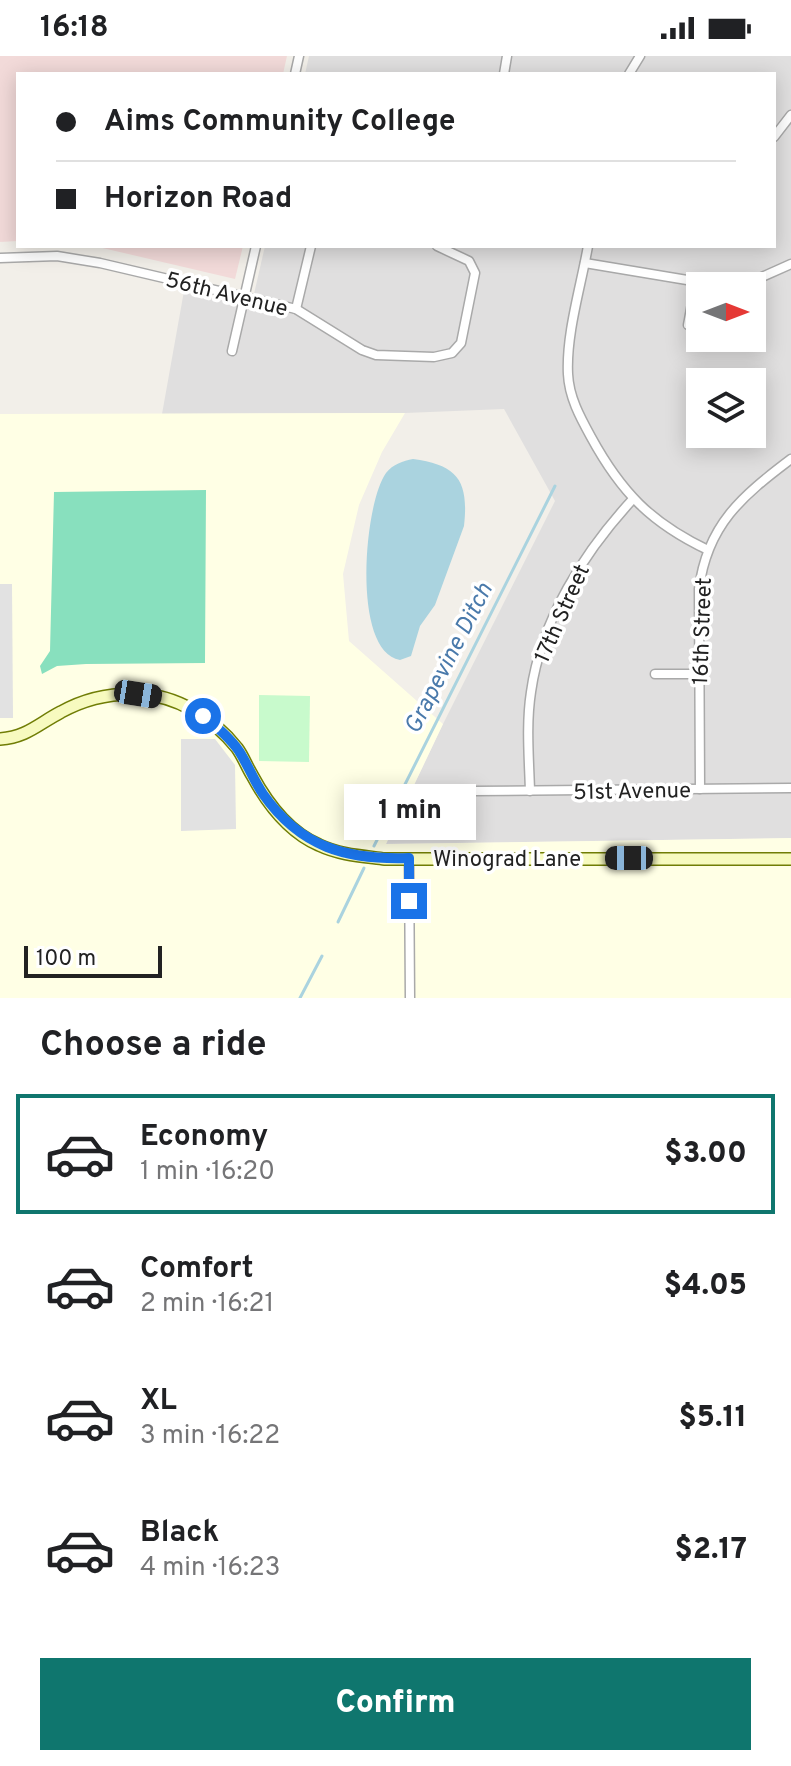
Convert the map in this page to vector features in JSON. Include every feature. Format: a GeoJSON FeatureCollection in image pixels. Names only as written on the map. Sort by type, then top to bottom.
{"type":"FeatureCollection","features":[{"type":"Feature","properties":{"kind":"street"},"geometry":{"type":"LineString","coordinates":[[776,134],[791,115]]}},
{"type":"Feature","properties":{"kind":"street"},"geometry":{"type":"LineString","coordinates":[[232,351],[256,248]]}},
{"type":"Feature","properties":{"kind":"street"},"geometry":{"type":"LineString","coordinates":[[296,309],[311,248]]}},
{"type":"Feature","properties":{"kind":"street","name":"56th Avenue"},"geometry":{"type":"LineString","coordinates":[[0,258],[77,258],[296,309],[362,350],[376,355],[447,356],[465,335],[474,270],[469,261],[441,248]]}},
{"type":"Feature","properties":{"kind":"street"},"geometry":{"type":"LineString","coordinates":[[588,248],[569,351],[570,393],[602,458],[633,499],[680,537],[708,550]]}},
{"type":"Feature","properties":{"kind":"street"},"geometry":{"type":"LineString","coordinates":[[585,263],[686,280]]}},
{"type":"Feature","properties":{"kind":"street"},"geometry":{"type":"LineString","coordinates":[[766,275],[791,264]]}},
{"type":"Feature","properties":{"kind":"street","name":"16th Street"},"geometry":{"type":"LineString","coordinates":[[700,789],[699,589],[708,550],[734,506],[791,459]]}},
{"type":"Feature","properties":{"kind":"street","name":"17th Street"},"geometry":{"type":"LineString","coordinates":[[530,791],[530,695],[544,638],[587,555],[608,525],[633,499]]}},
{"type":"Feature","properties":{"kind":"street"},"geometry":{"type":"LineString","coordinates":[[655,674],[699,674]]}},
{"type":"Feature","properties":{"kind":"street","name":"Winograd Lane"},"geometry":{"type":"LineString","coordinates":[[0,739],[35,730],[62,711],[97,697],[138,694],[163,698],[193,710],[214,725],[238,750],[272,807],[318,845],[347,855],[385,859],[791,859]]}},
{"type":"Feature","properties":{"kind":"street","name":"51st Avenue"},"geometry":{"type":"LineString","coordinates":[[473,791],[791,788]]}},
{"type":"Feature","properties":{"kind":"street"},"geometry":{"type":"LineString","coordinates":[[409,858],[410,998]]}},
{"type":"Feature","properties":{"kind":"shaded area"},"geometry":{"type":"Polygon","coordinates":[[[0,56],[287,56],[283,72],[16,72],[16,241],[0,242],[0,56]]]}},
{"type":"Feature","properties":{"kind":"shaded area"},"geometry":{"type":"Polygon","coordinates":[[[309,56],[791,56],[791,838],[386,844],[555,501],[504,409],[405,413],[162,414],[184,291],[251,307],[265,248],[776,248],[776,72],[305,72],[309,56]]]}},
{"type":"Feature","properties":{"kind":"shaded area"},"geometry":{"type":"Polygon","coordinates":[[[103,248],[243,248],[235,279],[103,248]]]}},
{"type":"Feature","properties":{"kind":"shaded area"},"geometry":{"type":"Polygon","coordinates":[[[405,413],[382,452],[359,505],[343,574],[349,641],[443,724],[386,844],[791,838],[791,998],[0,998],[0,414],[405,413]]]}},
{"type":"Feature","properties":{"kind":"shaded area"},"geometry":{"type":"Polygon","coordinates":[[[0,584],[12,584],[13,718],[0,718],[0,584]]]}},
{"type":"Feature","properties":{"kind":"shaded area"},"geometry":{"type":"Polygon","coordinates":[[[181,739],[215,739],[235,765],[236,829],[181,831],[181,739]]]}},
{"type":"Feature","properties":{"kind":"green space"},"geometry":{"type":"Polygon","coordinates":[[[206,490],[205,663],[86,664],[57,666],[42,674],[40,666],[50,651],[54,492],[206,490]]]}},
{"type":"Feature","properties":{"kind":"green space"},"geometry":{"type":"Polygon","coordinates":[[[259,695],[310,696],[309,762],[259,761],[259,695]]]}},
{"type":"Feature","properties":{"kind":"water"},"geometry":{"type":"Polygon","coordinates":[[[413,459],[441,466],[457,478],[464,497],[464,526],[435,605],[420,626],[411,656],[400,660],[384,651],[374,632],[368,605],[368,543],[378,489],[386,473],[398,463],[413,459]]]}},
{"type":"Feature","properties":{"kind":"waterway","name":"Grapevine Ditch"},"geometry":{"type":"LineString","coordinates":[[374,846],[555,486]]}},
{"type":"Feature","properties":{"kind":"waterway","name":"Grapevine Ditch"},"geometry":{"type":"LineString","coordinates":[[338,922],[364,868]]}},
{"type":"Feature","properties":{"kind":"waterway","name":"Grapevine Ditch"},"geometry":{"type":"LineString","coordinates":[[300,998],[322,956]]}},
{"type":"Feature","properties":{"kind":"route"},"geometry":{"type":"LineString","coordinates":[[203,716],[238,750],[272,807],[300,833],[318,845],[347,855],[409,858],[409,901]]}}]}
